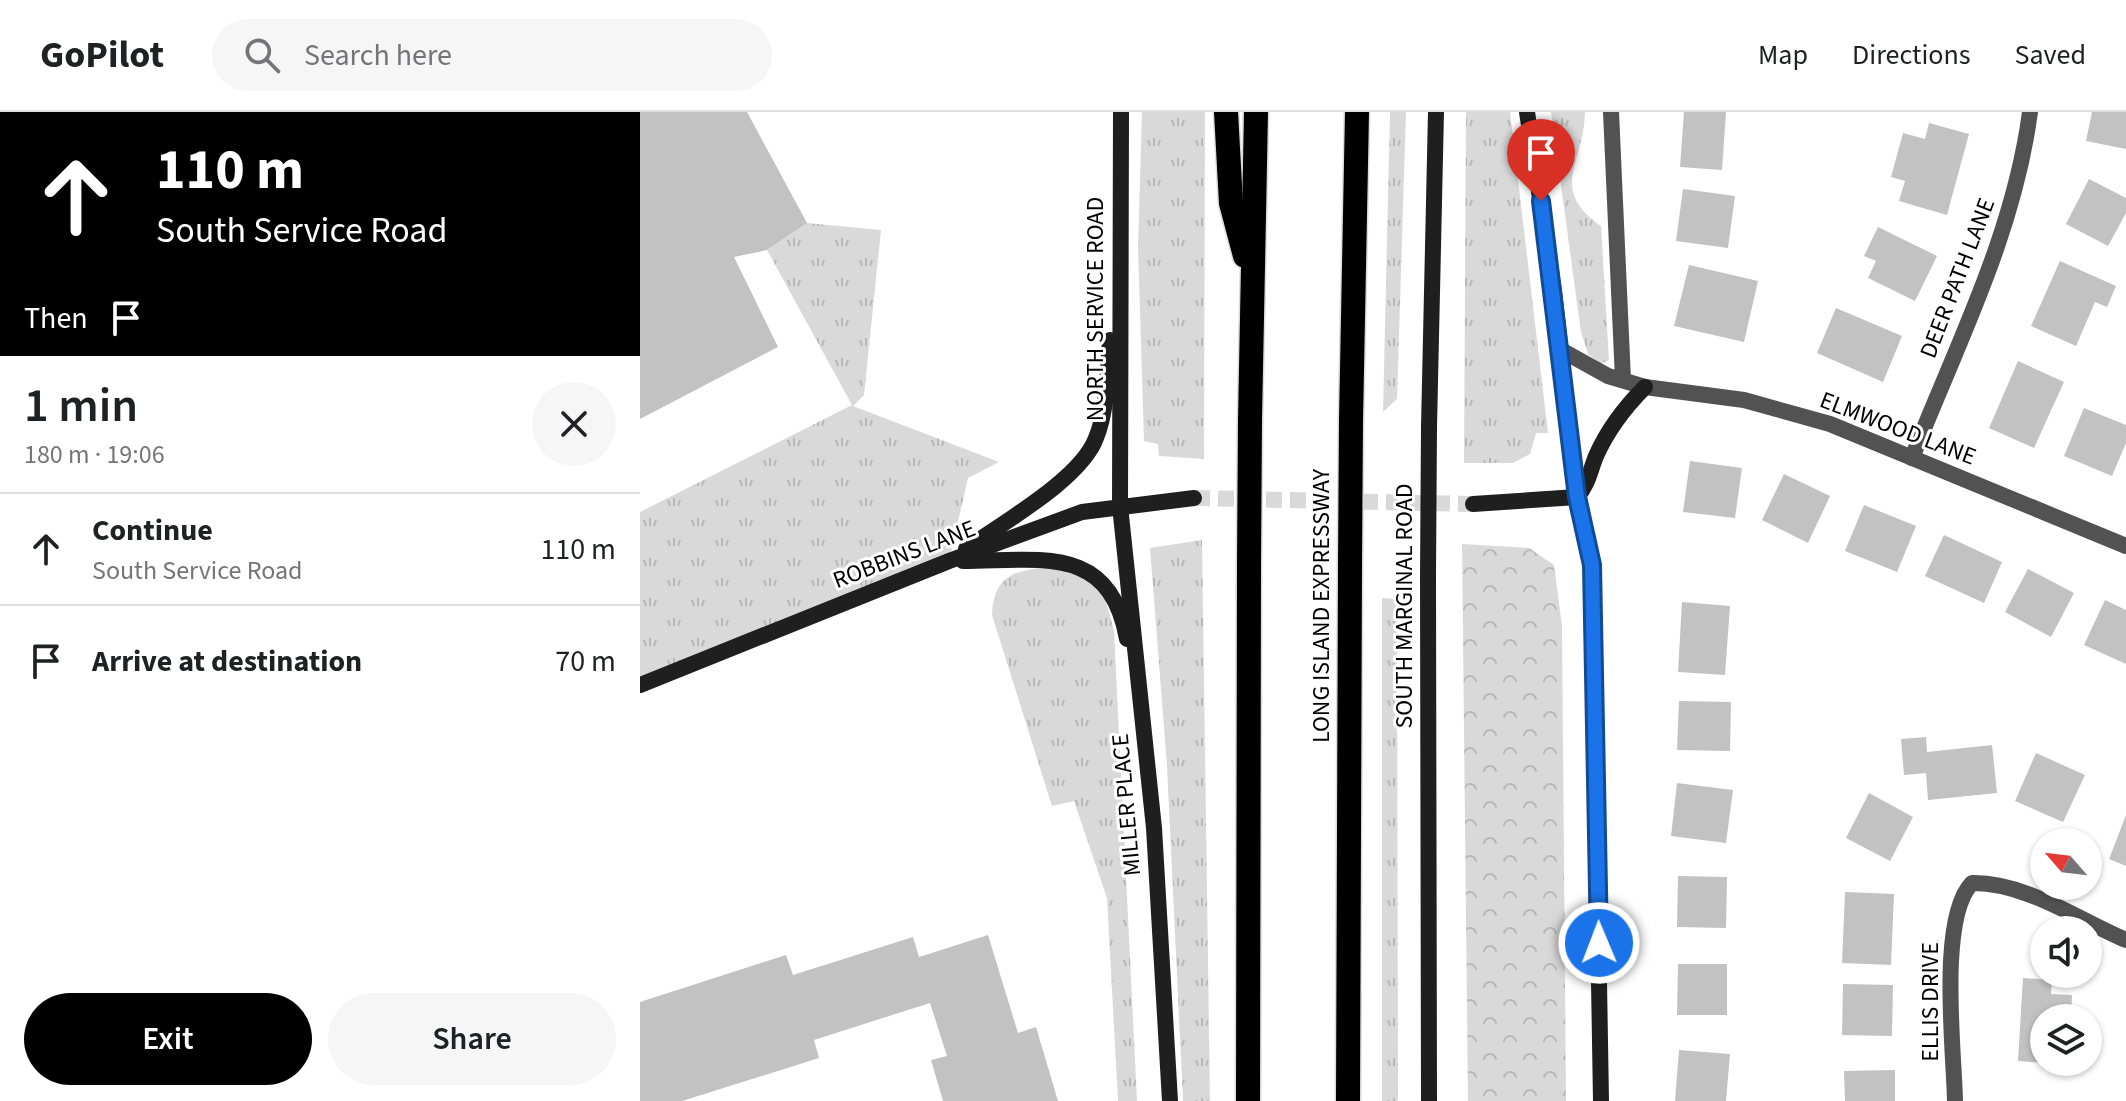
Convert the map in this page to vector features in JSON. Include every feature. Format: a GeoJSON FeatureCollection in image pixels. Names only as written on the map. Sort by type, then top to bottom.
{"type":"FeatureCollection","features":[{"type":"Feature","properties":{"kind":"highway"},"geometry":{"type":"LineString","coordinates":[[1226,112],[1231,203],[1253,284]]}},
{"type":"Feature","properties":{"kind":"highway"},"geometry":{"type":"LineString","coordinates":[[1248,1101],[1250,420],[1256,112]]}},
{"type":"Feature","properties":{"kind":"highway","name":"LONG ISLAND EXPRESSWAY"},"geometry":{"type":"LineString","coordinates":[[1348,1101],[1351,421],[1357,112]]}},
{"type":"Feature","properties":{"kind":"street","name":"NORTH SERVICE ROAD"},"geometry":{"type":"LineString","coordinates":[[1120,506],[1118,271],[1121,112]]}},
{"type":"Feature","properties":{"kind":"street","name":"SOUTH MARGINAL ROAD"},"geometry":{"type":"LineString","coordinates":[[1429,1101],[1429,427],[1436,112]]}},
{"type":"Feature","properties":{"kind":"street"},"geometry":{"type":"LineString","coordinates":[[1527,112],[1561,350],[1577,497],[1592,565],[1601,1101]]}},
{"type":"Feature","properties":{"kind":"street"},"geometry":{"type":"LineString","coordinates":[[1611,112],[1623,380]]}},
{"type":"Feature","properties":{"kind":"street","name":"DEER PATH LANE"},"geometry":{"type":"LineString","coordinates":[[1912,458],[2005,231],[2023,164],[2030,112]]}},
{"type":"Feature","properties":{"kind":"street"},"geometry":{"type":"LineString","coordinates":[[949,561],[1073,474],[1088,455],[1097,437],[1101,417],[1118,271]]}},
{"type":"Feature","properties":{"kind":"street","name":"ELMWOOD LANE"},"geometry":{"type":"LineString","coordinates":[[1561,350],[1608,376],[1645,387],[1744,400],[1830,424],[2126,546]]}},
{"type":"Feature","properties":{"kind":"street"},"geometry":{"type":"LineString","coordinates":[[1473,504],[1577,497],[1585,489],[1606,435],[1623,409],[1645,387]]}},
{"type":"Feature","properties":{"kind":"street","name":"ROBBINS LANE"},"geometry":{"type":"LineString","coordinates":[[640,685],[949,561],[1082,512],[1194,498]]}},
{"type":"Feature","properties":{"kind":"street","name":"MILLER PLACE"},"geometry":{"type":"LineString","coordinates":[[1120,506],[1154,828],[1170,1101]]}},
{"type":"Feature","properties":{"kind":"street"},"geometry":{"type":"LineString","coordinates":[[949,561],[1056,562],[1087,569],[1107,584],[1125,625],[1144,729]]}},
{"type":"Feature","properties":{"kind":"street","name":"ELLIS DRIVE"},"geometry":{"type":"LineString","coordinates":[[1955,1101],[1951,946],[1961,895],[1972,883],[1990,882],[2024,894],[2126,940]]}},
{"type":"Feature","properties":{"kind":"green space"},"geometry":{"type":"Polygon","coordinates":[[[1142,112],[1205,112],[1204,459],[1159,456],[1158,444],[1144,441],[1138,247],[1142,112]]]}},
{"type":"Feature","properties":{"kind":"green space"},"geometry":{"type":"Polygon","coordinates":[[[1390,112],[1406,112],[1397,399],[1383,412],[1390,112]]]}},
{"type":"Feature","properties":{"kind":"green space"},"geometry":{"type":"Polygon","coordinates":[[[1466,112],[1510,112],[1548,433],[1536,433],[1530,454],[1513,463],[1464,463],[1466,112]]]}},
{"type":"Feature","properties":{"kind":"green space"},"geometry":{"type":"Polygon","coordinates":[[[1551,112],[1585,112],[1572,187],[1585,213],[1601,226],[1609,360],[1601,364],[1588,354],[1581,332],[1551,112]]]}},
{"type":"Feature","properties":{"kind":"green space"},"geometry":{"type":"Polygon","coordinates":[[[807,223],[881,230],[864,395],[853,406],[999,462],[968,478],[949,561],[944,554],[640,682],[640,512],[852,405],[767,250],[807,223]]]}},
{"type":"Feature","properties":{"kind":"green space"},"geometry":{"type":"Polygon","coordinates":[[[1202,540],[1210,1101],[1183,1101],[1167,766],[1150,548],[1202,540]]]}},
{"type":"Feature","properties":{"kind":"green space"},"geometry":{"type":"Polygon","coordinates":[[[1462,544],[1529,548],[1554,565],[1562,626],[1566,1101],[1468,1101],[1462,544]]]}},
{"type":"Feature","properties":{"kind":"green space"},"geometry":{"type":"Polygon","coordinates":[[[1053,566],[1079,576],[1096,587],[1102,594],[1114,631],[1137,1101],[1118,1101],[1107,898],[1074,801],[1052,806],[992,615],[997,590],[1002,582],[1018,573],[1053,566]]]}},
{"type":"Feature","properties":{"kind":"green space"},"geometry":{"type":"Polygon","coordinates":[[[1382,598],[1397,599],[1398,1101],[1382,1101],[1382,598]]]}},
{"type":"Feature","properties":{"kind":"building"},"geometry":{"type":"Polygon","coordinates":[[[640,112],[747,112],[807,223],[767,250],[734,257],[778,347],[640,419],[640,112]]]}},
{"type":"Feature","properties":{"kind":"building"},"geometry":{"type":"Polygon","coordinates":[[[1684,112],[1726,112],[1722,170],[1680,167],[1684,112]]]}},
{"type":"Feature","properties":{"kind":"building"},"geometry":{"type":"Polygon","coordinates":[[[2092,112],[2126,112],[2126,149],[2086,141],[2092,112]]]}},
{"type":"Feature","properties":{"kind":"building"},"geometry":{"type":"Polygon","coordinates":[[[1929,123],[1969,134],[1947,215],[1899,201],[1905,181],[1891,177],[1903,133],[1925,139],[1929,123]]]}},
{"type":"Feature","properties":{"kind":"building"},"geometry":{"type":"Polygon","coordinates":[[[2089,179],[2126,198],[2126,213],[2108,246],[2066,224],[2089,179]]]}},
{"type":"Feature","properties":{"kind":"building"},"geometry":{"type":"Polygon","coordinates":[[[1683,189],[1735,196],[1728,248],[1676,241],[1683,189]]]}},
{"type":"Feature","properties":{"kind":"building"},"geometry":{"type":"Polygon","coordinates":[[[1878,227],[1937,256],[1915,301],[1868,278],[1876,261],[1864,256],[1878,227]]]}},
{"type":"Feature","properties":{"kind":"building"},"geometry":{"type":"Polygon","coordinates":[[[2060,261],[2116,286],[2107,307],[2095,302],[2076,346],[2031,326],[2060,261]]]}},
{"type":"Feature","properties":{"kind":"building"},"geometry":{"type":"Polygon","coordinates":[[[1689,265],[1758,281],[1744,342],[1674,326],[1689,265]]]}},
{"type":"Feature","properties":{"kind":"building"},"geometry":{"type":"Polygon","coordinates":[[[1836,308],[1902,336],[1883,382],[1817,353],[1836,308]]]}},
{"type":"Feature","properties":{"kind":"building"},"geometry":{"type":"Polygon","coordinates":[[[2018,361],[2064,382],[2034,448],[1989,428],[2018,361]]]}},
{"type":"Feature","properties":{"kind":"building"},"geometry":{"type":"Polygon","coordinates":[[[2084,408],[2126,425],[2126,443],[2112,476],[2064,456],[2084,408]]]}},
{"type":"Feature","properties":{"kind":"building"},"geometry":{"type":"Polygon","coordinates":[[[1690,461],[1742,468],[1735,518],[1683,512],[1690,461]]]}},
{"type":"Feature","properties":{"kind":"building"},"geometry":{"type":"Polygon","coordinates":[[[1784,474],[1830,496],[1808,543],[1762,520],[1784,474]]]}},
{"type":"Feature","properties":{"kind":"building"},"geometry":{"type":"Polygon","coordinates":[[[1864,505],[1916,526],[1897,572],[1845,551],[1864,505]]]}},
{"type":"Feature","properties":{"kind":"building"},"geometry":{"type":"Polygon","coordinates":[[[1944,535],[2002,562],[1984,603],[1925,576],[1944,535]]]}},
{"type":"Feature","properties":{"kind":"building"},"geometry":{"type":"Polygon","coordinates":[[[2028,569],[2074,593],[2051,637],[2005,612],[2028,569]]]}},
{"type":"Feature","properties":{"kind":"building"},"geometry":{"type":"Polygon","coordinates":[[[2105,600],[2126,610],[2126,664],[2084,645],[2105,600]]]}},
{"type":"Feature","properties":{"kind":"building"},"geometry":{"type":"Polygon","coordinates":[[[1682,602],[1730,606],[1725,675],[1678,672],[1682,602]]]}},
{"type":"Feature","properties":{"kind":"building"},"geometry":{"type":"Polygon","coordinates":[[[1679,701],[1731,702],[1730,751],[1677,750],[1679,701]]]}},
{"type":"Feature","properties":{"kind":"building"},"geometry":{"type":"Polygon","coordinates":[[[1926,737],[1927,752],[1992,745],[1997,793],[1928,800],[1926,773],[1904,775],[1901,739],[1926,737]]]}},
{"type":"Feature","properties":{"kind":"building"},"geometry":{"type":"Polygon","coordinates":[[[2036,753],[2085,775],[2063,822],[2015,801],[2036,753]]]}},
{"type":"Feature","properties":{"kind":"building"},"geometry":{"type":"Polygon","coordinates":[[[1677,783],[1733,790],[1726,843],[1671,836],[1677,783]]]}},
{"type":"Feature","properties":{"kind":"building"},"geometry":{"type":"Polygon","coordinates":[[[1869,793],[1913,817],[1890,861],[1846,838],[1869,793]]]}},
{"type":"Feature","properties":{"kind":"building"},"geometry":{"type":"Polygon","coordinates":[[[2126,815],[2126,866],[2109,859],[2126,815]]]}},
{"type":"Feature","properties":{"kind":"building"},"geometry":{"type":"Polygon","coordinates":[[[1678,876],[1727,877],[1726,928],[1677,927],[1678,876]]]}},
{"type":"Feature","properties":{"kind":"building"},"geometry":{"type":"Polygon","coordinates":[[[1845,892],[1894,894],[1891,965],[1842,963],[1845,892]]]}},
{"type":"Feature","properties":{"kind":"building"},"geometry":{"type":"Polygon","coordinates":[[[988,935],[1018,1033],[1036,1027],[1058,1101],[943,1101],[931,1060],[947,1056],[930,1003],[814,1040],[819,1058],[682,1101],[640,1101],[640,1002],[786,955],[793,975],[913,937],[919,957],[988,935]]]}},
{"type":"Feature","properties":{"kind":"building"},"geometry":{"type":"Polygon","coordinates":[[[1678,964],[1727,964],[1727,1015],[1677,1015],[1678,964]]]}},
{"type":"Feature","properties":{"kind":"building"},"geometry":{"type":"Polygon","coordinates":[[[2023,978],[2030,978],[2030,988],[2051,988],[2051,994],[2072,995],[2072,1004],[2030,1004],[2030,1062],[2018,1061],[2023,978]]]}},
{"type":"Feature","properties":{"kind":"building"},"geometry":{"type":"Polygon","coordinates":[[[1843,984],[1893,985],[1892,1036],[1842,1035],[1843,984]]]}},
{"type":"Feature","properties":{"kind":"building"},"geometry":{"type":"Polygon","coordinates":[[[1679,1050],[1730,1054],[1726,1101],[1675,1101],[1679,1050]]]}},
{"type":"Feature","properties":{"kind":"building"},"geometry":{"type":"Polygon","coordinates":[[[1895,1070],[1895,1101],[1845,1101],[1844,1071],[1895,1070]]]}},
{"type":"Feature","properties":{"kind":"tunnel"},"geometry":{"type":"LineString","coordinates":[[1194,498],[1473,504]]}},
{"type":"Feature","properties":{"kind":"route"},"geometry":{"type":"LineString","coordinates":[[1541,201],[1577,497],[1592,565],[1599,943]]}}]}
